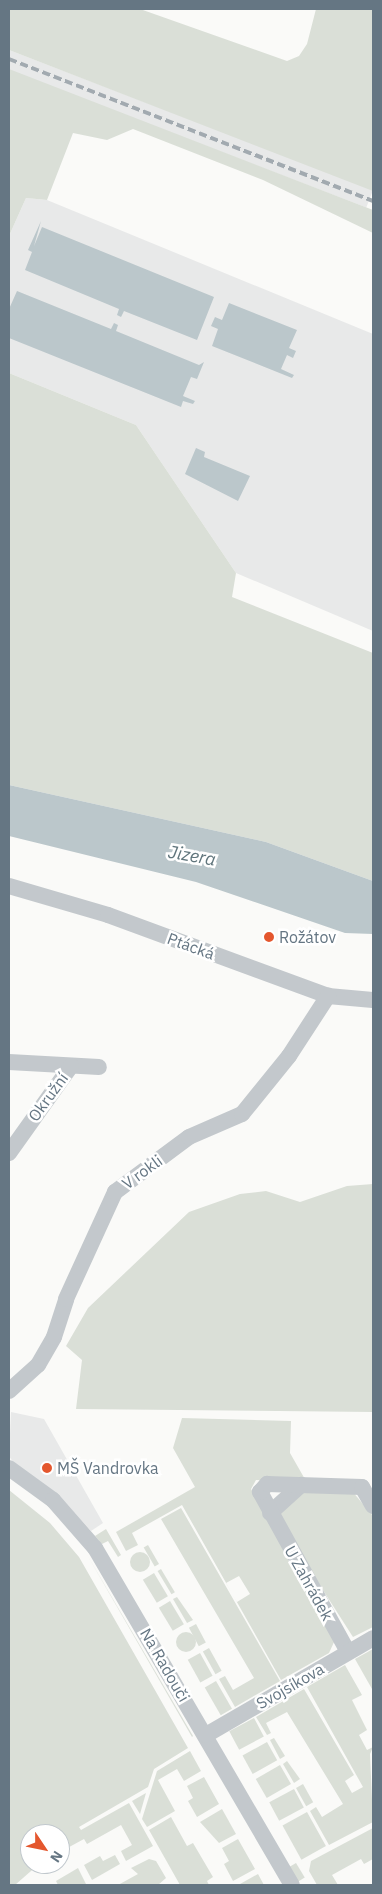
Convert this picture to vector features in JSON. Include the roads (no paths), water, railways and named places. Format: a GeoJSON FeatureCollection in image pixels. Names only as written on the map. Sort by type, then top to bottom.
{"type":"FeatureCollection","features":[{"type":"Feature","properties":{"kind":"street","name":"Ptácká"},"geometry":{"type":"LineString","coordinates":[[9,886],[108,916],[328,996],[373,1000]]}},
{"type":"Feature","properties":{"kind":"street","name":"V rokli"},"geometry":{"type":"LineString","coordinates":[[9,1391],[38,1365],[54,1337],[66,1299],[115,1192],[189,1137],[242,1114],[289,1056],[328,996]]}},
{"type":"Feature","properties":{"kind":"street","name":"Okružní"},"geometry":{"type":"LineString","coordinates":[[9,1062],[99,1067]]}},
{"type":"Feature","properties":{"kind":"street","name":"Okružní"},"geometry":{"type":"LineString","coordinates":[[9,1153],[71,1066]]}},
{"type":"Feature","properties":{"kind":"street","name":"Na Radouči"},"geometry":{"type":"LineString","coordinates":[[9,1468],[61,1508],[95,1548],[292,1885]]}},
{"type":"Feature","properties":{"kind":"street","name":"U Zahrádek"},"geometry":{"type":"LineString","coordinates":[[348,1652],[260,1496],[263,1485],[368,1487],[373,1506]]}},
{"type":"Feature","properties":{"kind":"street"},"geometry":{"type":"LineString","coordinates":[[270,1513],[301,1485]]}},
{"type":"Feature","properties":{"kind":"street","name":"Svojsíkova"},"geometry":{"type":"LineString","coordinates":[[206,1735],[373,1638]]}},
{"type":"Feature","properties":{"kind":"water"},"geometry":{"type":"Polygon","coordinates":[[[41,221],[34,246],[42,227],[214,297],[197,340],[124,311],[121,317],[117,315],[119,309],[25,270],[32,252],[28,250],[41,221]]]}},
{"type":"Feature","properties":{"kind":"water"},"geometry":{"type":"Polygon","coordinates":[[[17,291],[111,329],[114,323],[118,325],[116,331],[199,365],[204,362],[197,379],[191,377],[183,396],[195,401],[193,404],[183,401],[181,407],[9,338],[9,309],[17,291]]]}},
{"type":"Feature","properties":{"kind":"water"},"geometry":{"type":"Polygon","coordinates":[[[229,303],[297,330],[289,348],[296,351],[293,358],[287,355],[281,369],[294,375],[292,378],[212,346],[218,329],[211,326],[215,317],[222,320],[229,303]]]}},
{"type":"Feature","properties":{"kind":"water"},"geometry":{"type":"Polygon","coordinates":[[[196,448],[205,452],[204,457],[250,476],[238,501],[185,474],[196,448]]]}},
{"type":"Feature","properties":{"kind":"water","name":"Jizera"},"geometry":{"type":"Polygon","coordinates":[[[9,785],[266,842],[373,881],[373,934],[345,933],[196,882],[9,836],[9,785]]]}},
{"type":"Feature","properties":{"kind":"railway"},"geometry":{"type":"LineString","coordinates":[[9,59],[373,201]]}},
{"type":"Feature","properties":{"kind":"place","name":"Rožátov"},"geometry":{"type":"Point","coordinates":[269,937]}},
{"type":"Feature","properties":{"kind":"place","name":"MŠ Vandrovka"},"geometry":{"type":"Point","coordinates":[47,1468]}}]}
